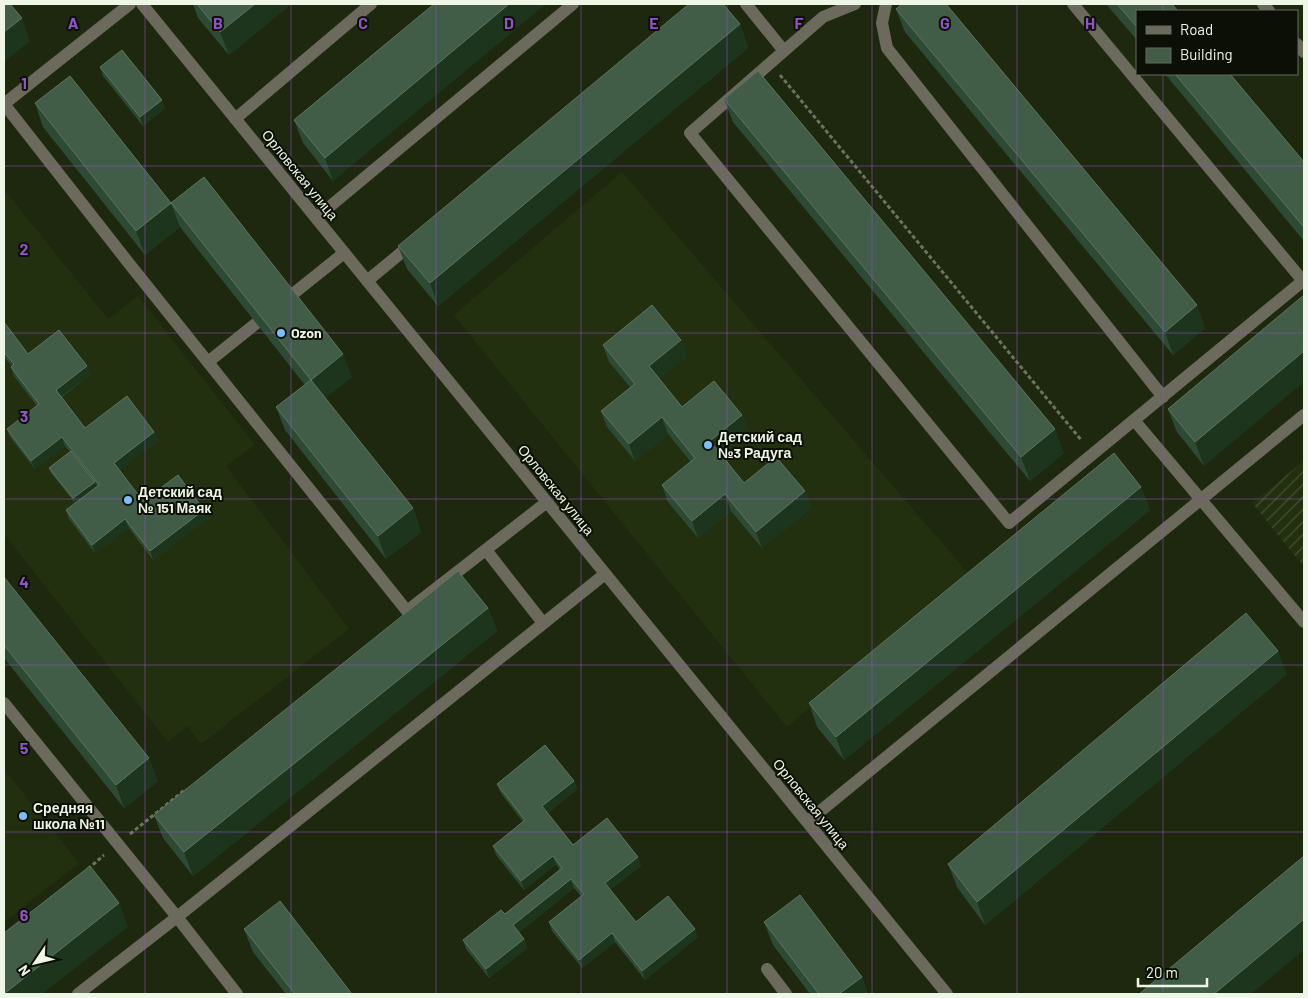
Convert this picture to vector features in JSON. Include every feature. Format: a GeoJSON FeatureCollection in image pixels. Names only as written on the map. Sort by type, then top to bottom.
{"type":"FeatureCollection","features":[{"type":"Feature","properties":{"kind":"street"},"geometry":{"type":"LineString","coordinates":[[130,4],[4,104],[407,611],[547,502]]}},
{"type":"Feature","properties":{"kind":"street","name":"Орловская улица"},"geometry":{"type":"LineString","coordinates":[[142,4],[947,994]]}},
{"type":"Feature","properties":{"kind":"street"},"geometry":{"type":"LineString","coordinates":[[235,119],[371,4]]}},
{"type":"Feature","properties":{"kind":"street"},"geometry":{"type":"LineString","coordinates":[[316,218],[573,4]]}},
{"type":"Feature","properties":{"kind":"street"},"geometry":{"type":"LineString","coordinates":[[746,4],[784,51]]}},
{"type":"Feature","properties":{"kind":"street"},"geometry":{"type":"LineString","coordinates":[[856,4],[823,17],[690,134],[1009,523],[1304,281],[1073,4]]}},
{"type":"Feature","properties":{"kind":"street"},"geometry":{"type":"LineString","coordinates":[[886,4],[882,23],[887,48],[1163,397]]}},
{"type":"Feature","properties":{"kind":"street"},"geometry":{"type":"LineString","coordinates":[[367,281],[421,236]]}},
{"type":"Feature","properties":{"kind":"street"},"geometry":{"type":"LineString","coordinates":[[208,362],[344,253]]}},
{"type":"Feature","properties":{"kind":"street"},"geometry":{"type":"LineString","coordinates":[[807,822],[1304,415]]}},
{"type":"Feature","properties":{"kind":"street"},"geometry":{"type":"LineString","coordinates":[[1134,420],[1304,622]]}},
{"type":"Feature","properties":{"kind":"street"},"geometry":{"type":"LineString","coordinates":[[486,550],[543,623]]}},
{"type":"Feature","properties":{"kind":"street"},"geometry":{"type":"LineString","coordinates":[[78,994],[177,918],[605,574]]}},
{"type":"Feature","properties":{"kind":"street"},"geometry":{"type":"LineString","coordinates":[[4,704],[237,994]]}},
{"type":"Feature","properties":{"kind":"street"},"geometry":{"type":"LineString","coordinates":[[767,969],[786,994]]}},
{"type":"Feature","properties":{"kind":"path"},"geometry":{"type":"LineString","coordinates":[[770,63],[1093,454]]}},
{"type":"Feature","properties":{"kind":"path"},"geometry":{"type":"LineString","coordinates":[[85,871],[186,789]]}},
{"type":"Feature","properties":{"kind":"shaded area","name":"Детский сад №3 Радуга"},"geometry":{"type":"Polygon","coordinates":[[[622,172],[969,574],[787,727],[454,315],[622,172]]]}},
{"type":"Feature","properties":{"kind":"shaded area","name":"Детский сад № 151 Маяк"},"geometry":{"type":"Polygon","coordinates":[[[7,193],[108,319],[138,296],[255,445],[226,466],[349,629],[201,744],[187,726],[168,742],[4,534],[4,196],[7,193]]]}},
{"type":"Feature","properties":{"kind":"shaded area"},"geometry":{"type":"Polygon","coordinates":[[[1304,461],[1304,567],[1252,503],[1304,461]]]}},
{"type":"Feature","properties":{"kind":"shaded area","name":"Средняя школа №11"},"geometry":{"type":"Polygon","coordinates":[[[4,769],[79,863],[4,922],[4,769]]]}},
{"type":"Feature","properties":{"kind":"building"},"geometry":{"type":"Polygon","coordinates":[[[4,4],[10,4],[22,18],[4,32],[4,4]]]}},
{"type":"Feature","properties":{"kind":"building"},"geometry":{"type":"Polygon","coordinates":[[[197,4],[255,4],[220,32],[197,4]]]}},
{"type":"Feature","properties":{"kind":"building"},"geometry":{"type":"Polygon","coordinates":[[[434,4],[509,4],[325,158],[294,120],[434,4]]]}},
{"type":"Feature","properties":{"kind":"building"},"geometry":{"type":"Polygon","coordinates":[[[689,4],[723,4],[740,24],[430,283],[398,246],[689,4]]]}},
{"type":"Feature","properties":{"kind":"building"},"geometry":{"type":"Polygon","coordinates":[[[902,4],[946,4],[1197,305],[1165,332],[896,9],[902,4]]]}},
{"type":"Feature","properties":{"kind":"building"},"geometry":{"type":"Polygon","coordinates":[[[1117,4],[1172,4],[1177,10],[1136,10],[1136,26],[1117,4]]]}},
{"type":"Feature","properties":{"kind":"building"},"geometry":{"type":"Polygon","coordinates":[[[122,50],[162,100],[140,117],[100,67],[122,50]]]}},
{"type":"Feature","properties":{"kind":"building"},"geometry":{"type":"Polygon","coordinates":[[[758,71],[1055,429],[1021,457],[724,99],[758,71]]]}},
{"type":"Feature","properties":{"kind":"building"},"geometry":{"type":"Polygon","coordinates":[[[1176,75],[1231,75],[1304,162],[1303,226],[1176,75]]]}},
{"type":"Feature","properties":{"kind":"building"},"geometry":{"type":"Polygon","coordinates":[[[70,76],[171,203],[136,231],[35,103],[70,76]]]}},
{"type":"Feature","properties":{"kind":"building"},"geometry":{"type":"Polygon","coordinates":[[[204,177],[343,354],[311,380],[171,203],[204,177]]]}},
{"type":"Feature","properties":{"kind":"building"},"geometry":{"type":"Polygon","coordinates":[[[1304,295],[1304,351],[1195,442],[1168,409],[1304,295]]]}},
{"type":"Feature","properties":{"kind":"building"},"geometry":{"type":"Polygon","coordinates":[[[652,305],[681,340],[649,366],[682,407],[714,381],[742,415],[710,441],[744,483],[776,457],[805,491],[756,532],[725,494],[692,521],[662,485],[695,458],[662,417],[629,444],[601,411],[635,384],[603,345],[652,305]]]}},
{"type":"Feature","properties":{"kind":"building"},"geometry":{"type":"Polygon","coordinates":[[[4,322],[28,354],[59,330],[87,366],[56,390],[85,428],[127,396],[154,432],[114,463],[143,501],[178,475],[204,510],[150,551],[125,519],[92,545],[66,510],[99,485],[62,437],[31,461],[7,429],[39,404],[11,367],[14,364],[4,352],[4,322]]]}},
{"type":"Feature","properties":{"kind":"building"},"geometry":{"type":"Polygon","coordinates":[[[311,380],[413,508],[378,536],[276,407],[311,380]]]}},
{"type":"Feature","properties":{"kind":"building"},"geometry":{"type":"Polygon","coordinates":[[[71,451],[95,482],[73,498],[49,468],[71,451]]]}},
{"type":"Feature","properties":{"kind":"building"},"geometry":{"type":"Polygon","coordinates":[[[1114,453],[1141,487],[836,737],[809,703],[1114,453]]]}},
{"type":"Feature","properties":{"kind":"building"},"geometry":{"type":"Polygon","coordinates":[[[458,571],[488,608],[184,852],[154,815],[458,571]]]}},
{"type":"Feature","properties":{"kind":"building"},"geometry":{"type":"Polygon","coordinates":[[[4,577],[149,758],[116,785],[4,645],[4,577]]]}},
{"type":"Feature","properties":{"kind":"building"},"geometry":{"type":"Polygon","coordinates":[[[1246,613],[1278,651],[977,902],[948,864],[1246,613]]]}},
{"type":"Feature","properties":{"kind":"building"},"geometry":{"type":"Polygon","coordinates":[[[545,745],[574,781],[542,806],[573,845],[607,818],[638,857],[605,883],[636,922],[668,896],[695,929],[642,971],[612,933],[579,960],[549,922],[584,894],[571,879],[513,925],[524,939],[486,969],[463,940],[501,910],[505,914],[562,868],[553,856],[521,881],[493,846],[525,820],[497,784],[545,745]]]}},
{"type":"Feature","properties":{"kind":"building"},"geometry":{"type":"Polygon","coordinates":[[[1304,856],[1304,919],[1214,994],[1139,994],[1304,856]]]}},
{"type":"Feature","properties":{"kind":"building"},"geometry":{"type":"Polygon","coordinates":[[[90,866],[119,903],[4,994],[4,933],[90,866]]]}},
{"type":"Feature","properties":{"kind":"building"},"geometry":{"type":"Polygon","coordinates":[[[800,895],[862,977],[839,994],[819,994],[764,922],[800,895]]]}},
{"type":"Feature","properties":{"kind":"building"},"geometry":{"type":"Polygon","coordinates":[[[280,901],[352,994],[295,994],[244,929],[280,901]]]}},
{"type":"Feature","properties":{"kind":"place","name":"Ozon"},"geometry":{"type":"Point","coordinates":[281,333]}},
{"type":"Feature","properties":{"kind":"place","name":"Детский сад №3 Радуга"},"geometry":{"type":"Point","coordinates":[708,445]}},
{"type":"Feature","properties":{"kind":"place","name":"Детский сад № 151 Маяк"},"geometry":{"type":"Point","coordinates":[128,500]}},
{"type":"Feature","properties":{"kind":"place","name":"Средняя школа №11"},"geometry":{"type":"Point","coordinates":[23,816]}}]}
